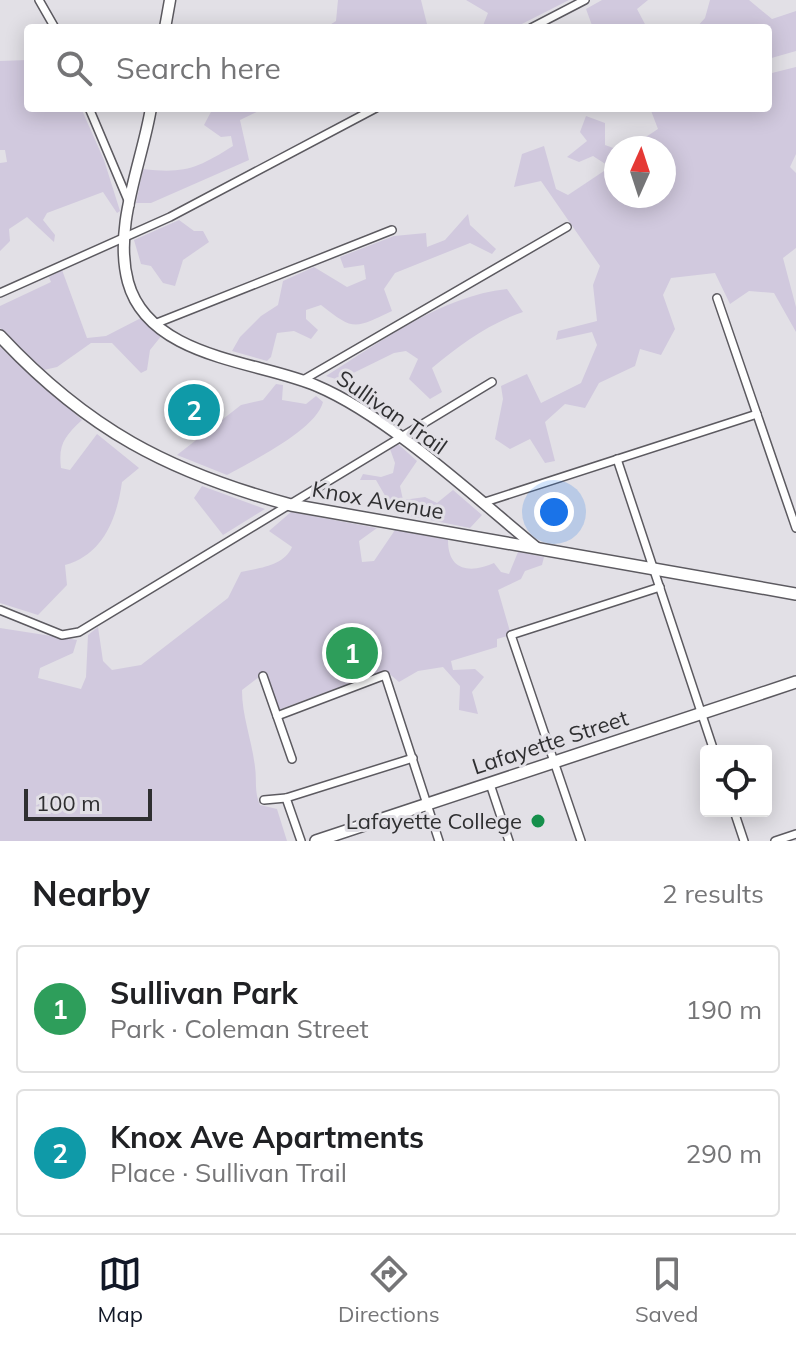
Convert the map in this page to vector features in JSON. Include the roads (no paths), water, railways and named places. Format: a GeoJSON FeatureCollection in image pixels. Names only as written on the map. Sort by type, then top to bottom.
{"type":"FeatureCollection","features":[{"type":"Feature","properties":{"kind":"main road","name":"Knox Avenue"},"geometry":{"type":"LineString","coordinates":[[0,336],[42,378],[111,433],[193,474],[291,505],[796,594]]}},
{"type":"Feature","properties":{"kind":"main road","name":"Lafayette Street"},"geometry":{"type":"LineString","coordinates":[[316,841],[796,682]]}},
{"type":"Feature","properties":{"kind":"street"},"geometry":{"type":"LineString","coordinates":[[39,0],[53,24]]}},
{"type":"Feature","properties":{"kind":"street"},"geometry":{"type":"LineString","coordinates":[[166,24],[170,0]]}},
{"type":"Feature","properties":{"kind":"street"},"geometry":{"type":"LineString","coordinates":[[539,24],[585,0]]}},
{"type":"Feature","properties":{"kind":"street"},"geometry":{"type":"LineString","coordinates":[[91,112],[130,205]]}},
{"type":"Feature","properties":{"kind":"street","name":"Sullivan Trail"},"geometry":{"type":"LineString","coordinates":[[150,112],[124,239],[126,270],[133,296],[157,323],[219,359],[303,380],[348,402],[537,548]]}},
{"type":"Feature","properties":{"kind":"street"},"geometry":{"type":"LineString","coordinates":[[0,293],[124,239],[368,112]]}},
{"type":"Feature","properties":{"kind":"street"},"geometry":{"type":"LineString","coordinates":[[303,380],[567,227]]}},
{"type":"Feature","properties":{"kind":"street"},"geometry":{"type":"LineString","coordinates":[[157,323],[392,230]]}},
{"type":"Feature","properties":{"kind":"street"},"geometry":{"type":"LineString","coordinates":[[717,298],[796,528]]}},
{"type":"Feature","properties":{"kind":"street"},"geometry":{"type":"LineString","coordinates":[[0,610],[62,635],[79,632],[492,382]]}},
{"type":"Feature","properties":{"kind":"street"},"geometry":{"type":"LineString","coordinates":[[482,503],[757,414]]}},
{"type":"Feature","properties":{"kind":"street"},"geometry":{"type":"LineString","coordinates":[[617,459],[712,745]]}},
{"type":"Feature","properties":{"kind":"street"},"geometry":{"type":"LineString","coordinates":[[581,841],[511,635],[660,587]]}},
{"type":"Feature","properties":{"kind":"street"},"geometry":{"type":"LineString","coordinates":[[277,716],[385,675],[439,841]]}},
{"type":"Feature","properties":{"kind":"street"},"geometry":{"type":"LineString","coordinates":[[263,676],[292,759]]}},
{"type":"Feature","properties":{"kind":"street"},"geometry":{"type":"LineString","coordinates":[[264,800],[286,798],[413,758]]}},
{"type":"Feature","properties":{"kind":"street"},"geometry":{"type":"LineString","coordinates":[[490,784],[509,841]]}},
{"type":"Feature","properties":{"kind":"street"},"geometry":{"type":"LineString","coordinates":[[286,798],[301,841]]}},
{"type":"Feature","properties":{"kind":"street"},"geometry":{"type":"LineString","coordinates":[[736,817],[744,841]]}},
{"type":"Feature","properties":{"kind":"street"},"geometry":{"type":"LineString","coordinates":[[775,841],[796,834]]}},
{"type":"Feature","properties":{"kind":"place","name":"Knox Ave Apartments"},"geometry":{"type":"Point","coordinates":[194,410]}},
{"type":"Feature","properties":{"kind":"place","name":"Sullivan Park"},"geometry":{"type":"Point","coordinates":[352,653]}},
{"type":"Feature","properties":{"kind":"place","name":"Lafayette College"},"geometry":{"type":"Point","coordinates":[538,821]}}]}
